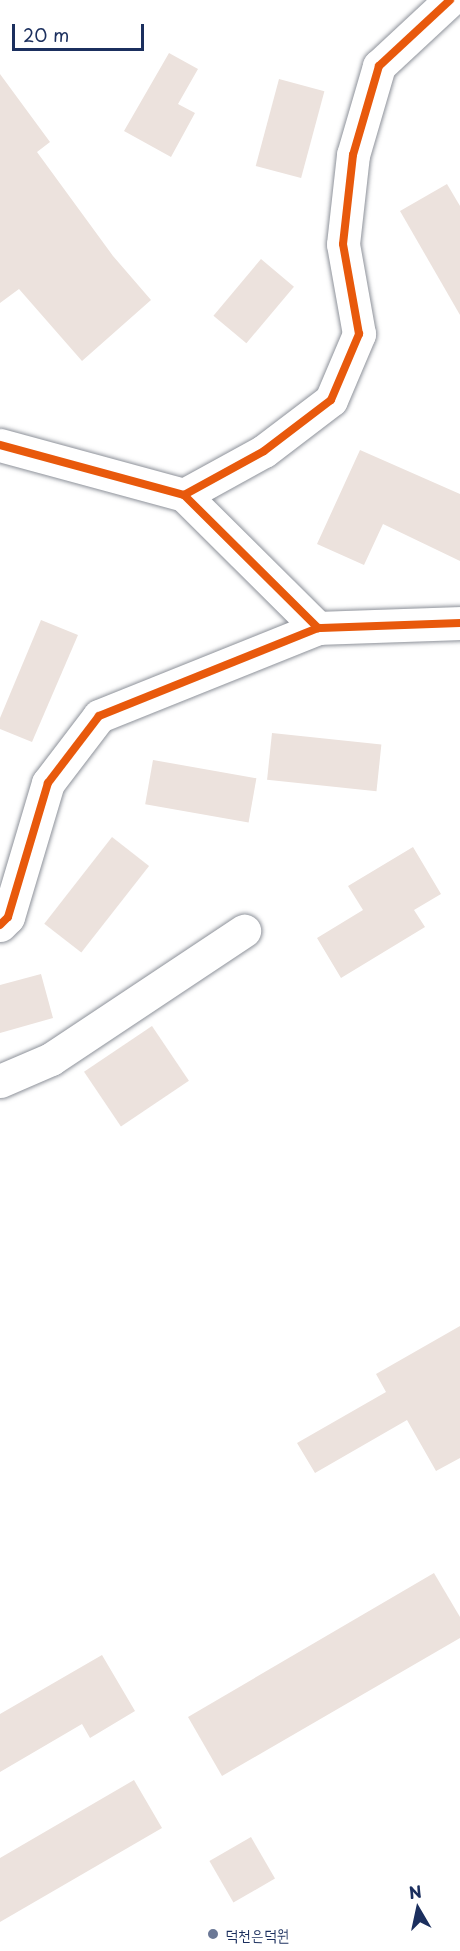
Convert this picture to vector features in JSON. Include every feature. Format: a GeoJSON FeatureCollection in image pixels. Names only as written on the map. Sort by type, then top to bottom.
{"type":"FeatureCollection","features":[{"type":"Feature","properties":{"kind":"street"},"geometry":{"type":"LineString","coordinates":[[184,495],[264,452],[331,400],[359,334],[343,244],[353,155],[378,66],[450,0]]}},
{"type":"Feature","properties":{"kind":"street"},"geometry":{"type":"LineString","coordinates":[[0,445],[184,495],[318,628]]}},
{"type":"Feature","properties":{"kind":"street"},"geometry":{"type":"LineString","coordinates":[[0,925],[8,917],[48,783],[99,716],[318,628],[460,623]]}},
{"type":"Feature","properties":{"kind":"street"},"geometry":{"type":"LineString","coordinates":[[0,1081],[51,1059],[244,931]]}},
{"type":"Feature","properties":{"kind":"building"},"geometry":{"type":"Polygon","coordinates":[[[169,53],[198,69],[178,104],[195,113],[171,157],[124,131],[169,53]]]}},
{"type":"Feature","properties":{"kind":"building"},"geometry":{"type":"Polygon","coordinates":[[[0,74],[50,142],[37,152],[113,256],[151,300],[82,361],[19,289],[0,303],[0,74]]]}},
{"type":"Feature","properties":{"kind":"building"},"geometry":{"type":"Polygon","coordinates":[[[279,79],[324,91],[301,178],[256,166],[279,79]]]}},
{"type":"Feature","properties":{"kind":"building"},"geometry":{"type":"Polygon","coordinates":[[[447,184],[460,206],[460,315],[400,211],[447,184]]]}},
{"type":"Feature","properties":{"kind":"building"},"geometry":{"type":"Polygon","coordinates":[[[261,259],[294,287],[246,343],[213,316],[261,259]]]}},
{"type":"Feature","properties":{"kind":"building"},"geometry":{"type":"Polygon","coordinates":[[[360,450],[460,494],[460,561],[383,524],[364,565],[317,544],[360,450]]]}},
{"type":"Feature","properties":{"kind":"building"},"geometry":{"type":"Polygon","coordinates":[[[41,620],[78,635],[32,742],[0,729],[0,718],[41,620]]]}},
{"type":"Feature","properties":{"kind":"building"},"geometry":{"type":"Polygon","coordinates":[[[272,733],[381,744],[376,791],[267,780],[272,733]]]}},
{"type":"Feature","properties":{"kind":"building"},"geometry":{"type":"Polygon","coordinates":[[[153,760],[256,778],[249,823],[145,804],[153,760]]]}},
{"type":"Feature","properties":{"kind":"building"},"geometry":{"type":"Polygon","coordinates":[[[112,837],[149,866],[81,953],[44,924],[112,837]]]}},
{"type":"Feature","properties":{"kind":"building"},"geometry":{"type":"Polygon","coordinates":[[[413,847],[441,894],[414,910],[425,927],[341,978],[317,938],[363,910],[348,886],[413,847]]]}},
{"type":"Feature","properties":{"kind":"building"},"geometry":{"type":"Polygon","coordinates":[[[41,974],[53,1018],[0,1033],[0,985],[41,974]]]}},
{"type":"Feature","properties":{"kind":"building"},"geometry":{"type":"Polygon","coordinates":[[[152,1026],[189,1081],[121,1127],[84,1072],[152,1026]]]}},
{"type":"Feature","properties":{"kind":"building"},"geometry":{"type":"Polygon","coordinates":[[[460,1326],[460,1458],[436,1471],[407,1420],[315,1473],[297,1443],[386,1392],[376,1374],[460,1326]]]}},
{"type":"Feature","properties":{"kind":"building"},"geometry":{"type":"Polygon","coordinates":[[[434,1573],[460,1617],[460,1638],[222,1776],[188,1717],[434,1573]]]}},
{"type":"Feature","properties":{"kind":"building"},"geometry":{"type":"Polygon","coordinates":[[[102,1655],[135,1711],[90,1738],[82,1724],[0,1772],[0,1714],[102,1655]]]}},
{"type":"Feature","properties":{"kind":"building"},"geometry":{"type":"Polygon","coordinates":[[[134,1780],[162,1828],[0,1922],[0,1858],[134,1780]]]}},
{"type":"Feature","properties":{"kind":"building"},"geometry":{"type":"Polygon","coordinates":[[[251,1837],[275,1879],[233,1903],[209,1861],[251,1837]]]}},
{"type":"Feature","properties":{"kind":"cycle path"},"geometry":{"type":"LineString","coordinates":[[184,495],[264,451],[331,400],[359,334],[343,244],[353,155],[379,66],[450,0]]}},
{"type":"Feature","properties":{"kind":"cycle path"},"geometry":{"type":"LineString","coordinates":[[0,445],[184,495],[318,628],[460,623]]}},
{"type":"Feature","properties":{"kind":"cycle path"},"geometry":{"type":"LineString","coordinates":[[0,925],[8,917],[48,783],[99,716],[318,628]]}},
{"type":"Feature","properties":{"kind":"place","name":"덕천은덕원"},"geometry":{"type":"Point","coordinates":[213,1934]}}]}
